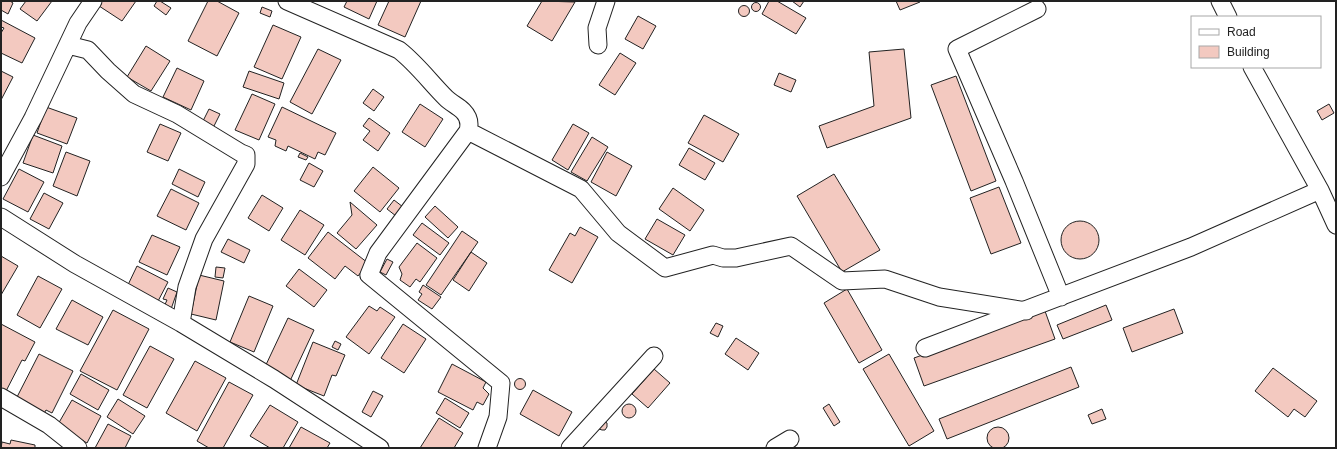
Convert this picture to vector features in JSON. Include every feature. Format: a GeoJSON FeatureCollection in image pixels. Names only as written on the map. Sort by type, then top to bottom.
{"type":"FeatureCollection","features":[{"type":"Feature","properties":{"kind":"street"},"geometry":{"type":"LineString","coordinates":[[1,177],[34,118],[78,23],[93,1]]}},
{"type":"Feature","properties":{"kind":"street"},"geometry":{"type":"LineString","coordinates":[[287,1],[399,50],[410,58],[448,99],[464,112],[470,125],[468,131],[378,253],[369,275],[501,383],[498,417],[486,448]]}},
{"type":"Feature","properties":{"kind":"street"},"geometry":{"type":"LineString","coordinates":[[598,45],[597,28],[606,1]]}},
{"type":"Feature","properties":{"kind":"street"},"geometry":{"type":"LineString","coordinates":[[1220,1],[1228,16]]}},
{"type":"Feature","properties":{"kind":"street"},"geometry":{"type":"LineString","coordinates":[[1036,9],[957,49],[1014,181],[1061,298]]}},
{"type":"Feature","properties":{"kind":"street"},"geometry":{"type":"LineString","coordinates":[[68,45],[88,50],[108,71],[134,94],[177,114],[246,155],[246,164],[204,238],[187,287],[181,323]]}},
{"type":"Feature","properties":{"kind":"street"},"geometry":{"type":"LineString","coordinates":[[1253,68],[1320,190],[1336,225]]}},
{"type":"Feature","properties":{"kind":"street"},"geometry":{"type":"LineString","coordinates":[[468,131],[581,189],[618,233],[665,268],[713,255],[723,258],[736,258],[791,246],[842,281],[885,279],[939,297],[1026,311]]}},
{"type":"Feature","properties":{"kind":"street"},"geometry":{"type":"LineString","coordinates":[[925,348],[1061,298],[1191,247],[1320,190]]}},
{"type":"Feature","properties":{"kind":"street"},"geometry":{"type":"LineString","coordinates":[[1,217],[75,264],[181,323],[274,379],[380,448]]}},
{"type":"Feature","properties":{"kind":"street"},"geometry":{"type":"LineString","coordinates":[[570,448],[654,356]]}},
{"type":"Feature","properties":{"kind":"street"},"geometry":{"type":"LineString","coordinates":[[1,397],[49,425],[78,448]]}},
{"type":"Feature","properties":{"kind":"street"},"geometry":{"type":"LineString","coordinates":[[774,448],[790,439]]}},
{"type":"Feature","properties":{"kind":"building"},"geometry":{"type":"Polygon","coordinates":[[[1,1],[10,1],[13,3],[8,14],[1,10],[1,1]]]}},
{"type":"Feature","properties":{"kind":"building"},"geometry":{"type":"Polygon","coordinates":[[[26,1],[52,1],[37,21],[20,9],[26,1]]]}},
{"type":"Feature","properties":{"kind":"building"},"geometry":{"type":"Polygon","coordinates":[[[98,1],[136,1],[122,21],[96,4],[98,1]]]}},
{"type":"Feature","properties":{"kind":"building"},"geometry":{"type":"Polygon","coordinates":[[[157,1],[160,1],[171,8],[166,15],[154,6],[157,1]]]}},
{"type":"Feature","properties":{"kind":"building"},"geometry":{"type":"Polygon","coordinates":[[[208,1],[217,1],[239,13],[217,56],[188,41],[208,1]]]}},
{"type":"Feature","properties":{"kind":"building"},"geometry":{"type":"Polygon","coordinates":[[[347,1],[377,1],[369,19],[344,7],[347,1]]]}},
{"type":"Feature","properties":{"kind":"building"},"geometry":{"type":"Polygon","coordinates":[[[389,1],[421,1],[405,37],[378,25],[389,1]]]}},
{"type":"Feature","properties":{"kind":"building"},"geometry":{"type":"Polygon","coordinates":[[[542,1],[575,2],[552,41],[527,26],[542,1]]]}},
{"type":"Feature","properties":{"kind":"building"},"geometry":{"type":"Polygon","coordinates":[[[769,1],[777,1],[806,18],[796,34],[762,14],[769,1]]]}},
{"type":"Feature","properties":{"kind":"building"},"geometry":{"type":"Polygon","coordinates":[[[792,1],[804,1],[800,7],[792,1]]]}},
{"type":"Feature","properties":{"kind":"building"},"geometry":{"type":"Polygon","coordinates":[[[896,1],[920,1],[920,2],[900,10],[896,1]]]}},
{"type":"Feature","properties":{"kind":"building"},"geometry":{"type":"Polygon","coordinates":[[[754,3],[758,3],[760,7],[758,11],[754,11],[752,9],[752,5],[754,3]]]}},
{"type":"Feature","properties":{"kind":"building"},"geometry":{"type":"Polygon","coordinates":[[[744,5],[748,7],[750,11],[748,15],[744,17],[740,15],[738,11],[740,7],[744,5]]]}},
{"type":"Feature","properties":{"kind":"building"},"geometry":{"type":"Polygon","coordinates":[[[262,7],[272,11],[270,17],[260,13],[262,7]]]}},
{"type":"Feature","properties":{"kind":"building"},"geometry":{"type":"Polygon","coordinates":[[[638,16],[656,26],[643,49],[625,39],[638,16]]]}},
{"type":"Feature","properties":{"kind":"building"},"geometry":{"type":"Polygon","coordinates":[[[1,20],[35,38],[22,63],[1,53],[1,33],[4,28],[1,27],[1,20]]]}},
{"type":"Feature","properties":{"kind":"building"},"geometry":{"type":"Polygon","coordinates":[[[273,25],[301,37],[282,79],[254,67],[273,25]]]}},
{"type":"Feature","properties":{"kind":"building"},"geometry":{"type":"Polygon","coordinates":[[[146,46],[170,61],[151,91],[127,77],[146,46]]]}},
{"type":"Feature","properties":{"kind":"building"},"geometry":{"type":"Polygon","coordinates":[[[318,49],[341,60],[312,114],[290,102],[318,49]]]}},
{"type":"Feature","properties":{"kind":"building"},"geometry":{"type":"Polygon","coordinates":[[[904,49],[911,118],[827,148],[819,126],[874,106],[869,52],[904,49]]]}},
{"type":"Feature","properties":{"kind":"building"},"geometry":{"type":"Polygon","coordinates":[[[620,53],[636,63],[615,95],[599,85],[620,53]]]}},
{"type":"Feature","properties":{"kind":"building"},"geometry":{"type":"Polygon","coordinates":[[[177,68],[204,81],[191,110],[163,97],[177,68]]]}},
{"type":"Feature","properties":{"kind":"building"},"geometry":{"type":"Polygon","coordinates":[[[1,71],[13,77],[1,100],[1,71]]]}},
{"type":"Feature","properties":{"kind":"building"},"geometry":{"type":"Polygon","coordinates":[[[249,71],[284,83],[279,99],[243,87],[249,71]]]}},
{"type":"Feature","properties":{"kind":"building"},"geometry":{"type":"Polygon","coordinates":[[[779,73],[796,80],[791,92],[774,85],[779,73]]]}},
{"type":"Feature","properties":{"kind":"building"},"geometry":{"type":"Polygon","coordinates":[[[956,76],[996,181],[971,191],[931,85],[956,76]]]}},
{"type":"Feature","properties":{"kind":"building"},"geometry":{"type":"Polygon","coordinates":[[[373,89],[384,97],[374,111],[363,103],[373,89]]]}},
{"type":"Feature","properties":{"kind":"building"},"geometry":{"type":"Polygon","coordinates":[[[252,94],[275,104],[259,140],[235,130],[252,94]]]}},
{"type":"Feature","properties":{"kind":"building"},"geometry":{"type":"Polygon","coordinates":[[[420,104],[443,119],[425,147],[402,132],[420,104]]]}},
{"type":"Feature","properties":{"kind":"building"},"geometry":{"type":"Polygon","coordinates":[[[1329,104],[1334,113],[1322,120],[1317,111],[1329,104]]]}},
{"type":"Feature","properties":{"kind":"building"},"geometry":{"type":"Polygon","coordinates":[[[46,107],[77,118],[67,144],[37,133],[46,107]]]}},
{"type":"Feature","properties":{"kind":"building"},"geometry":{"type":"Polygon","coordinates":[[[282,107],[336,133],[325,155],[318,152],[315,159],[288,146],[286,151],[275,146],[276,140],[268,137],[282,107]]]}},
{"type":"Feature","properties":{"kind":"building"},"geometry":{"type":"Polygon","coordinates":[[[209,109],[220,114],[213,128],[202,123],[209,109]]]}},
{"type":"Feature","properties":{"kind":"building"},"geometry":{"type":"Polygon","coordinates":[[[704,115],[739,134],[723,162],[688,143],[704,115]]]}},
{"type":"Feature","properties":{"kind":"building"},"geometry":{"type":"Polygon","coordinates":[[[369,118],[390,133],[378,151],[363,140],[370,131],[363,126],[369,118]]]}},
{"type":"Feature","properties":{"kind":"building"},"geometry":{"type":"Polygon","coordinates":[[[160,124],[181,133],[168,161],[147,152],[160,124]]]}},
{"type":"Feature","properties":{"kind":"building"},"geometry":{"type":"Polygon","coordinates":[[[573,124],[589,133],[568,170],[552,160],[573,124]]]}},
{"type":"Feature","properties":{"kind":"building"},"geometry":{"type":"Polygon","coordinates":[[[33,135],[62,146],[53,173],[23,163],[33,135]]]}},
{"type":"Feature","properties":{"kind":"building"},"geometry":{"type":"Polygon","coordinates":[[[592,137],[608,147],[587,181],[571,172],[592,137]]]}},
{"type":"Feature","properties":{"kind":"building"},"geometry":{"type":"Polygon","coordinates":[[[689,148],[715,163],[705,180],[679,165],[689,148]]]}},
{"type":"Feature","properties":{"kind":"building"},"geometry":{"type":"Polygon","coordinates":[[[66,152],[90,161],[77,196],[53,186],[66,152]]]}},
{"type":"Feature","properties":{"kind":"building"},"geometry":{"type":"Polygon","coordinates":[[[607,152],[632,166],[616,196],[591,182],[607,152]]]}},
{"type":"Feature","properties":{"kind":"building"},"geometry":{"type":"Polygon","coordinates":[[[300,153],[308,157],[306,160],[298,157],[300,153]]]}},
{"type":"Feature","properties":{"kind":"building"},"geometry":{"type":"Polygon","coordinates":[[[309,163],[323,171],[314,187],[300,180],[309,163]]]}},
{"type":"Feature","properties":{"kind":"building"},"geometry":{"type":"Polygon","coordinates":[[[373,167],[399,188],[380,212],[354,191],[373,167]]]}},
{"type":"Feature","properties":{"kind":"building"},"geometry":{"type":"Polygon","coordinates":[[[19,169],[44,182],[28,212],[3,199],[19,169]]]}},
{"type":"Feature","properties":{"kind":"building"},"geometry":{"type":"Polygon","coordinates":[[[179,169],[205,182],[198,197],[172,184],[179,169]]]}},
{"type":"Feature","properties":{"kind":"building"},"geometry":{"type":"Polygon","coordinates":[[[834,174],[880,250],[842,272],[797,196],[834,174]]]}},
{"type":"Feature","properties":{"kind":"building"},"geometry":{"type":"Polygon","coordinates":[[[999,187],[1021,243],[991,254],[970,198],[999,187]]]}},
{"type":"Feature","properties":{"kind":"building"},"geometry":{"type":"Polygon","coordinates":[[[673,188],[704,210],[690,231],[659,209],[673,188]]]}},
{"type":"Feature","properties":{"kind":"building"},"geometry":{"type":"Polygon","coordinates":[[[171,189],[199,203],[186,230],[157,216],[171,189]]]}},
{"type":"Feature","properties":{"kind":"building"},"geometry":{"type":"Polygon","coordinates":[[[44,193],[63,203],[49,229],[30,219],[44,193]]]}},
{"type":"Feature","properties":{"kind":"building"},"geometry":{"type":"Polygon","coordinates":[[[262,195],[283,208],[269,231],[248,218],[262,195]]]}},
{"type":"Feature","properties":{"kind":"building"},"geometry":{"type":"Polygon","coordinates":[[[394,200],[403,207],[396,216],[387,209],[394,200]]]}},
{"type":"Feature","properties":{"kind":"building"},"geometry":{"type":"Polygon","coordinates":[[[350,202],[377,225],[356,249],[337,233],[352,215],[350,202]]]}},
{"type":"Feature","properties":{"kind":"building"},"geometry":{"type":"Polygon","coordinates":[[[435,206],[458,227],[448,238],[425,217],[435,206]]]}},
{"type":"Feature","properties":{"kind":"building"},"geometry":{"type":"Polygon","coordinates":[[[300,210],[324,225],[305,255],[281,240],[300,210]]]}},
{"type":"Feature","properties":{"kind":"building"},"geometry":{"type":"Polygon","coordinates":[[[657,219],[685,235],[673,255],[645,239],[657,219]]]}},
{"type":"Feature","properties":{"kind":"building"},"geometry":{"type":"Polygon","coordinates":[[[1080,221],[1093,227],[1099,240],[1093,253],[1080,259],[1067,253],[1061,240],[1067,227],[1080,221]]]}},
{"type":"Feature","properties":{"kind":"building"},"geometry":{"type":"Polygon","coordinates":[[[422,223],[449,243],[440,255],[413,235],[422,223]]]}},
{"type":"Feature","properties":{"kind":"building"},"geometry":{"type":"Polygon","coordinates":[[[580,227],[598,237],[572,283],[549,270],[570,233],[575,236],[580,227]]]}},
{"type":"Feature","properties":{"kind":"building"},"geometry":{"type":"Polygon","coordinates":[[[462,231],[478,242],[441,295],[426,285],[462,231]]]}},
{"type":"Feature","properties":{"kind":"building"},"geometry":{"type":"Polygon","coordinates":[[[328,232],[368,263],[358,276],[345,266],[335,279],[308,258],[328,232]]]}},
{"type":"Feature","properties":{"kind":"building"},"geometry":{"type":"Polygon","coordinates":[[[152,235],[180,247],[167,275],[139,262],[152,235]]]}},
{"type":"Feature","properties":{"kind":"building"},"geometry":{"type":"Polygon","coordinates":[[[228,239],[250,250],[244,263],[221,252],[228,239]]]}},
{"type":"Feature","properties":{"kind":"building"},"geometry":{"type":"Polygon","coordinates":[[[417,243],[437,258],[420,282],[416,279],[410,287],[400,280],[402,274],[399,267],[417,243]]]}},
{"type":"Feature","properties":{"kind":"building"},"geometry":{"type":"Polygon","coordinates":[[[471,252],[487,263],[469,291],[453,280],[471,252]]]}},
{"type":"Feature","properties":{"kind":"building"},"geometry":{"type":"Polygon","coordinates":[[[1,256],[18,266],[1,295],[1,256]]]}},
{"type":"Feature","properties":{"kind":"building"},"geometry":{"type":"Polygon","coordinates":[[[387,259],[393,262],[386,275],[380,272],[387,259]]]}},
{"type":"Feature","properties":{"kind":"building"},"geometry":{"type":"Polygon","coordinates":[[[137,266],[168,282],[156,305],[126,289],[137,266]]]}},
{"type":"Feature","properties":{"kind":"building"},"geometry":{"type":"Polygon","coordinates":[[[216,267],[225,268],[223,278],[215,277],[216,267]]]}},
{"type":"Feature","properties":{"kind":"building"},"geometry":{"type":"Polygon","coordinates":[[[299,269],[327,290],[314,307],[286,286],[299,269]]]}},
{"type":"Feature","properties":{"kind":"building"},"geometry":{"type":"Polygon","coordinates":[[[199,275],[224,281],[216,320],[191,314],[199,275]]]}},
{"type":"Feature","properties":{"kind":"building"},"geometry":{"type":"Polygon","coordinates":[[[38,276],[62,289],[40,328],[17,315],[38,276]]]}},
{"type":"Feature","properties":{"kind":"building"},"geometry":{"type":"Polygon","coordinates":[[[423,285],[441,297],[432,309],[418,300],[422,294],[419,292],[423,285]]]}},
{"type":"Feature","properties":{"kind":"building"},"geometry":{"type":"Polygon","coordinates":[[[168,288],[177,292],[170,312],[163,309],[167,300],[163,299],[168,288]]]}},
{"type":"Feature","properties":{"kind":"building"},"geometry":{"type":"Polygon","coordinates":[[[847,289],[882,350],[859,363],[824,303],[847,289]]]}},
{"type":"Feature","properties":{"kind":"building"},"geometry":{"type":"Polygon","coordinates":[[[249,296],[273,306],[254,352],[230,342],[249,296]]]}},
{"type":"Feature","properties":{"kind":"building"},"geometry":{"type":"Polygon","coordinates":[[[72,300],[103,317],[88,345],[56,329],[72,300]]]}},
{"type":"Feature","properties":{"kind":"building"},"geometry":{"type":"Polygon","coordinates":[[[1106,305],[1112,320],[1063,339],[1057,325],[1106,305]]]}},
{"type":"Feature","properties":{"kind":"building"},"geometry":{"type":"Polygon","coordinates":[[[369,306],[377,311],[380,307],[395,317],[369,354],[346,337],[369,306]]]}},
{"type":"Feature","properties":{"kind":"building"},"geometry":{"type":"Polygon","coordinates":[[[1174,309],[1183,333],[1132,352],[1123,328],[1174,309]]]}},
{"type":"Feature","properties":{"kind":"building"},"geometry":{"type":"Polygon","coordinates":[[[113,310],[149,329],[117,390],[80,371],[113,310]]]}},
{"type":"Feature","properties":{"kind":"building"},"geometry":{"type":"Polygon","coordinates":[[[1045,311],[1055,339],[924,386],[914,358],[1045,311]]]}},
{"type":"Feature","properties":{"kind":"building"},"geometry":{"type":"Polygon","coordinates":[[[288,318],[314,330],[290,381],[264,369],[288,318]]]}},
{"type":"Feature","properties":{"kind":"building"},"geometry":{"type":"Polygon","coordinates":[[[716,323],[723,326],[718,337],[710,333],[716,323]]]}},
{"type":"Feature","properties":{"kind":"building"},"geometry":{"type":"Polygon","coordinates":[[[1,324],[35,342],[25,361],[22,360],[4,395],[1,394],[1,324]]]}},
{"type":"Feature","properties":{"kind":"building"},"geometry":{"type":"Polygon","coordinates":[[[403,324],[426,339],[404,373],[381,358],[403,324]]]}},
{"type":"Feature","properties":{"kind":"building"},"geometry":{"type":"Polygon","coordinates":[[[736,338],[759,353],[748,370],[725,354],[736,338]]]}},
{"type":"Feature","properties":{"kind":"building"},"geometry":{"type":"Polygon","coordinates":[[[335,341],[341,344],[338,350],[332,347],[335,341]]]}},
{"type":"Feature","properties":{"kind":"building"},"geometry":{"type":"Polygon","coordinates":[[[313,342],[345,355],[336,376],[332,375],[324,396],[296,385],[313,342]]]}},
{"type":"Feature","properties":{"kind":"building"},"geometry":{"type":"Polygon","coordinates":[[[150,346],[174,359],[147,408],[123,395],[150,346]]]}},
{"type":"Feature","properties":{"kind":"building"},"geometry":{"type":"Polygon","coordinates":[[[39,354],[73,371],[52,413],[46,410],[42,417],[16,399],[39,354]]]}},
{"type":"Feature","properties":{"kind":"building"},"geometry":{"type":"Polygon","coordinates":[[[889,354],[934,431],[909,446],[863,369],[889,354]]]}},
{"type":"Feature","properties":{"kind":"building"},"geometry":{"type":"Polygon","coordinates":[[[195,361],[226,378],[197,431],[166,413],[195,361]]]}},
{"type":"Feature","properties":{"kind":"building"},"geometry":{"type":"Polygon","coordinates":[[[452,364],[486,382],[483,388],[489,394],[483,405],[477,402],[473,410],[438,392],[452,364]]]}},
{"type":"Feature","properties":{"kind":"building"},"geometry":{"type":"Polygon","coordinates":[[[1071,367],[1079,387],[947,439],[939,419],[1071,367]]]}},
{"type":"Feature","properties":{"kind":"building"},"geometry":{"type":"Polygon","coordinates":[[[1273,368],[1317,401],[1305,417],[1294,409],[1288,417],[1255,391],[1273,368]]]}},
{"type":"Feature","properties":{"kind":"building"},"geometry":{"type":"Polygon","coordinates":[[[654,369],[670,383],[648,408],[632,394],[654,369]]]}},
{"type":"Feature","properties":{"kind":"building"},"geometry":{"type":"Polygon","coordinates":[[[81,374],[109,390],[98,410],[70,394],[81,374]]]}},
{"type":"Feature","properties":{"kind":"building"},"geometry":{"type":"Polygon","coordinates":[[[518,379],[522,379],[524,380],[524,388],[518,389],[515,386],[515,382],[518,379]]]}},
{"type":"Feature","properties":{"kind":"building"},"geometry":{"type":"Polygon","coordinates":[[[229,382],[253,395],[223,448],[209,448],[197,441],[229,382]]]}},
{"type":"Feature","properties":{"kind":"building"},"geometry":{"type":"Polygon","coordinates":[[[533,390],[572,412],[559,436],[520,414],[533,390]]]}},
{"type":"Feature","properties":{"kind":"building"},"geometry":{"type":"Polygon","coordinates":[[[373,391],[383,396],[371,417],[362,412],[373,391]]]}},
{"type":"Feature","properties":{"kind":"building"},"geometry":{"type":"Polygon","coordinates":[[[445,398],[469,413],[460,428],[436,413],[445,398]]]}},
{"type":"Feature","properties":{"kind":"building"},"geometry":{"type":"Polygon","coordinates":[[[118,399],[145,416],[133,434],[107,417],[118,399]]]}},
{"type":"Feature","properties":{"kind":"building"},"geometry":{"type":"Polygon","coordinates":[[[72,400],[101,416],[87,443],[57,426],[72,400]]]}},
{"type":"Feature","properties":{"kind":"building"},"geometry":{"type":"Polygon","coordinates":[[[626,404],[632,404],[636,408],[636,414],[632,418],[626,418],[622,414],[622,408],[626,404]]]}},
{"type":"Feature","properties":{"kind":"building"},"geometry":{"type":"Polygon","coordinates":[[[829,404],[840,422],[834,426],[823,408],[829,404]]]}},
{"type":"Feature","properties":{"kind":"building"},"geometry":{"type":"Polygon","coordinates":[[[270,405],[298,422],[283,448],[270,448],[250,436],[270,405]]]}},
{"type":"Feature","properties":{"kind":"building"},"geometry":{"type":"Polygon","coordinates":[[[1102,409],[1106,419],[1092,424],[1088,415],[1102,409]]]}},
{"type":"Feature","properties":{"kind":"building"},"geometry":{"type":"Polygon","coordinates":[[[439,418],[463,433],[454,448],[420,448],[439,418]]]}},
{"type":"Feature","properties":{"kind":"building"},"geometry":{"type":"Polygon","coordinates":[[[604,421],[607,423],[607,427],[605,430],[599,429],[604,421]]]}},
{"type":"Feature","properties":{"kind":"building"},"geometry":{"type":"Polygon","coordinates":[[[108,424],[131,436],[125,448],[95,448],[108,424]]]}},
{"type":"Feature","properties":{"kind":"building"},"geometry":{"type":"Polygon","coordinates":[[[301,427],[330,443],[327,448],[289,448],[301,427]]]}},
{"type":"Feature","properties":{"kind":"building"},"geometry":{"type":"Polygon","coordinates":[[[998,427],[1006,430],[1009,438],[1006,446],[998,449],[990,446],[987,438],[990,430],[998,427]]]}},
{"type":"Feature","properties":{"kind":"building"},"geometry":{"type":"Polygon","coordinates":[[[11,440],[35,445],[35,448],[1,448],[2,442],[10,444],[11,440]]]}}]}
